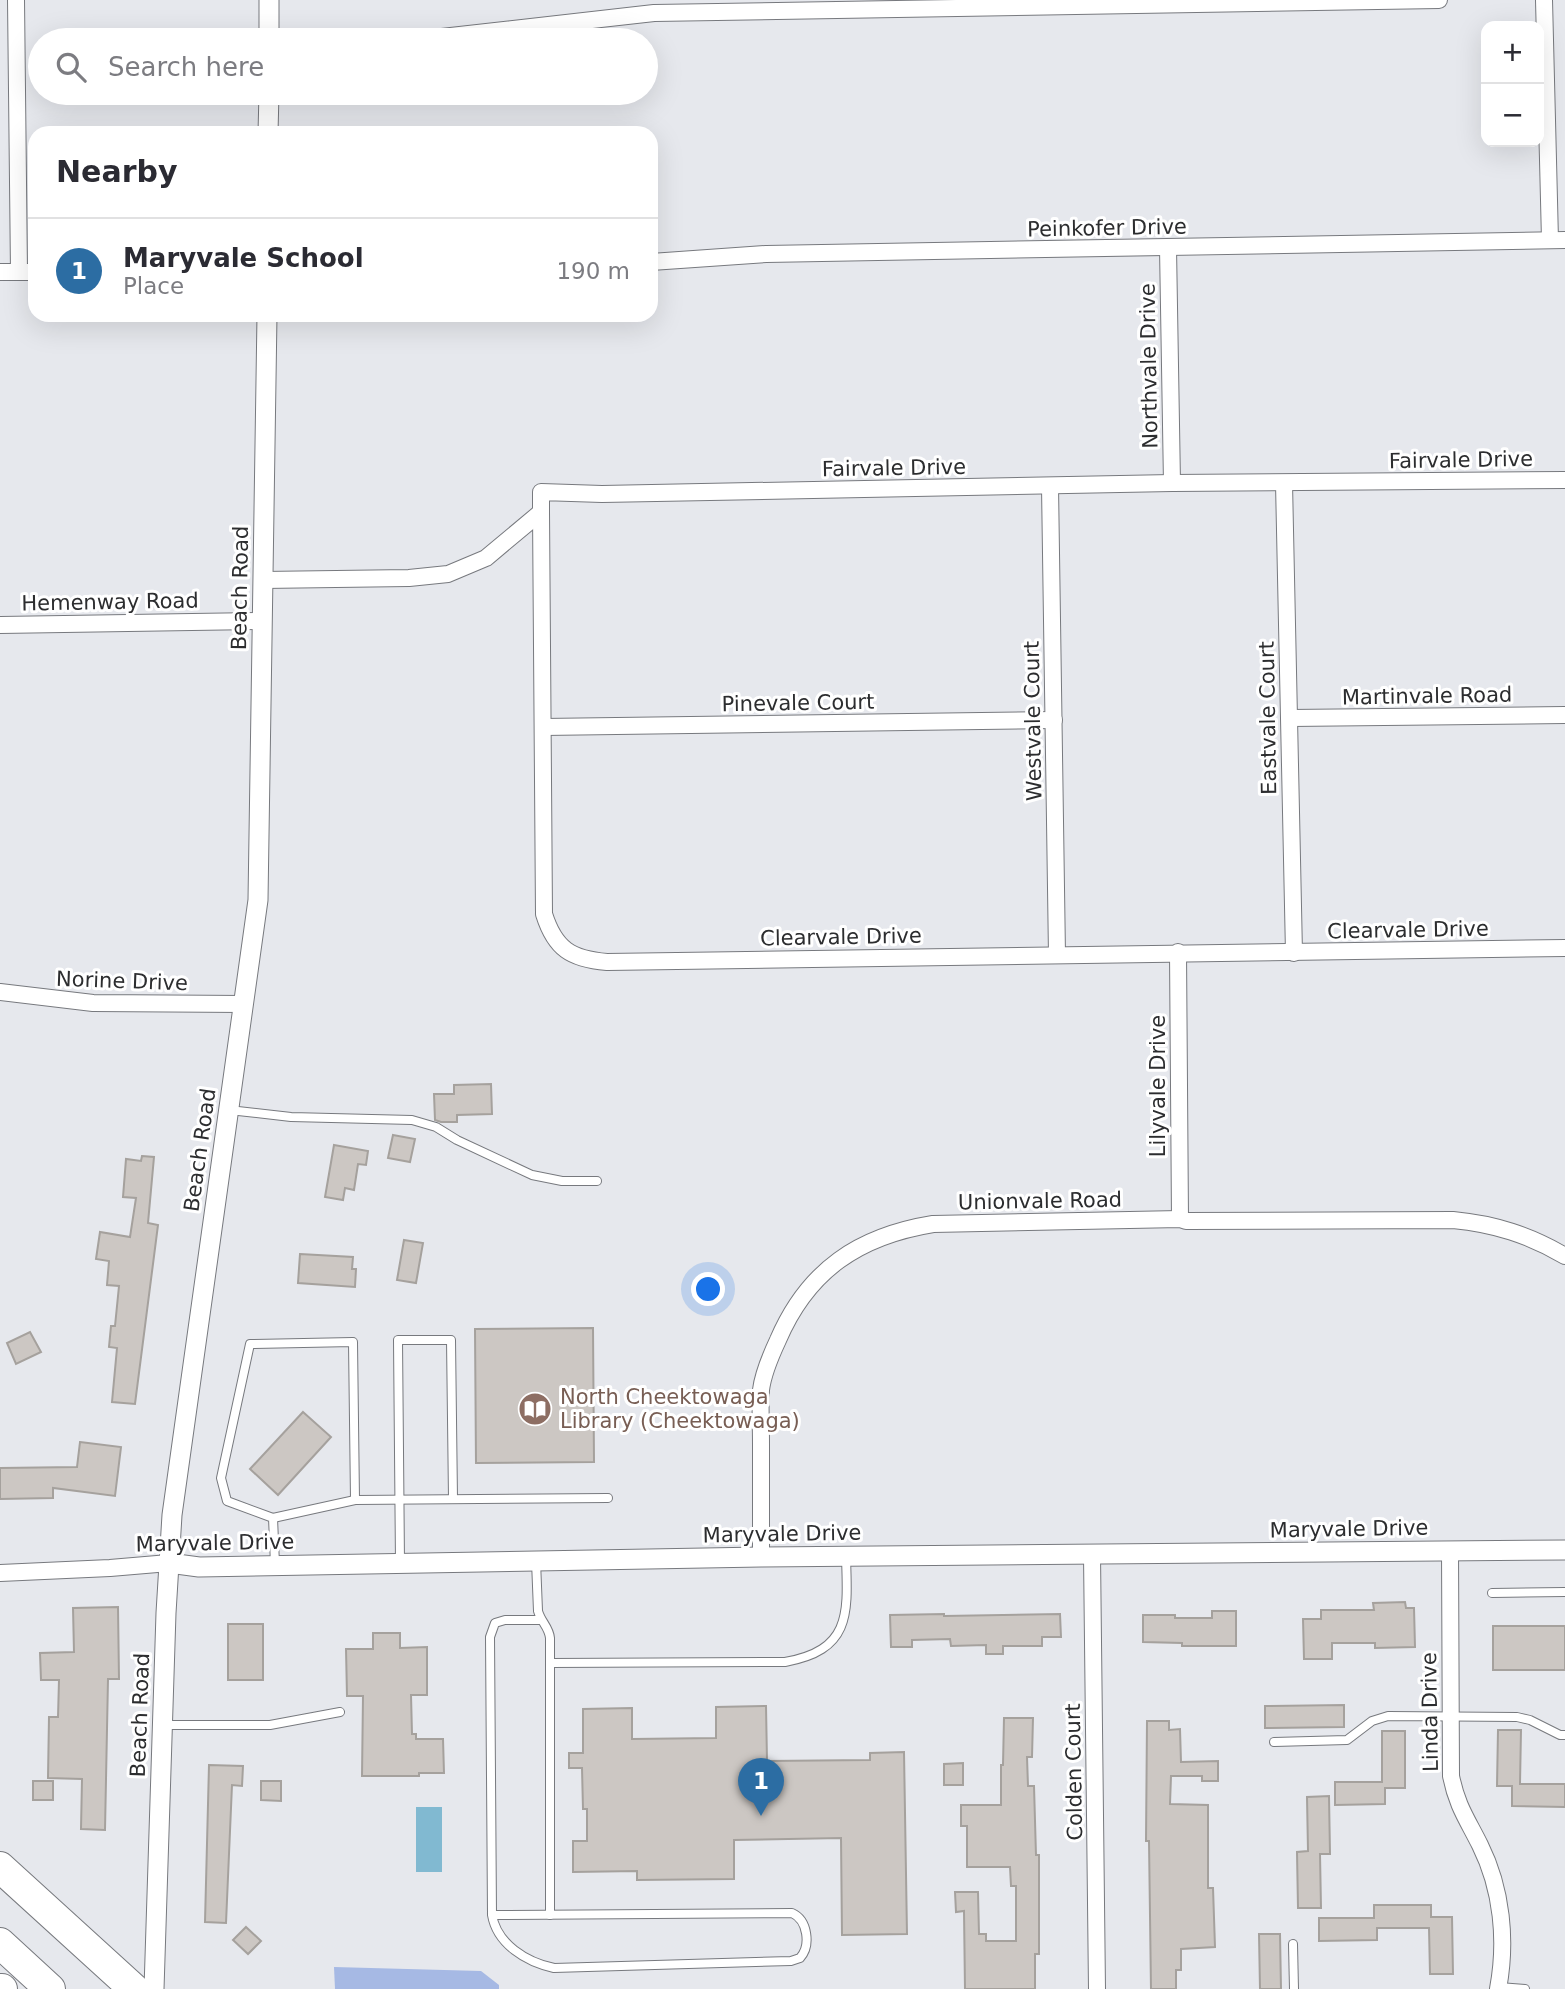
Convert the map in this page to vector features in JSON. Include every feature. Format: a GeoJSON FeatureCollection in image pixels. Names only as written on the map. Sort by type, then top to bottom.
{"type":"FeatureCollection","features":[{"type":"Feature","properties":{"kind":"highway"},"geometry":{"type":"LineString","coordinates":[[0,1842],[87,1947]]}},
{"type":"Feature","properties":{"kind":"highway"},"geometry":{"type":"LineString","coordinates":[[0,1867],[134,1989]]}},
{"type":"Feature","properties":{"kind":"highway"},"geometry":{"type":"LineString","coordinates":[[0,1943],[50,1989]]}},
{"type":"Feature","properties":{"kind":"street"},"geometry":{"type":"LineString","coordinates":[[0,272],[27,272],[16,0]]}},
{"type":"Feature","properties":{"kind":"street"},"geometry":{"type":"LineString","coordinates":[[269,0],[269,28]]}},
{"type":"Feature","properties":{"kind":"street"},"geometry":{"type":"LineString","coordinates":[[521,28],[654,13],[1440,0]]}},
{"type":"Feature","properties":{"kind":"street"},"geometry":{"type":"LineString","coordinates":[[1544,0],[1558,240]]}},
{"type":"Feature","properties":{"kind":"street"},"geometry":{"type":"LineString","coordinates":[[0,41],[17,41]]}},
{"type":"Feature","properties":{"kind":"street"},"geometry":{"type":"LineString","coordinates":[[268,126],[269,105]]}},
{"type":"Feature","properties":{"kind":"street","name":"Peinkofer Drive"},"geometry":{"type":"LineString","coordinates":[[658,262],[765,254],[1558,240]]}},
{"type":"Feature","properties":{"kind":"street","name":"Northvale Drive"},"geometry":{"type":"LineString","coordinates":[[1168,248],[1172,483]]}},
{"type":"Feature","properties":{"kind":"street","name":"Beach Road"},"geometry":{"type":"LineString","coordinates":[[154,1989],[172,1515],[258,900],[267,322]]}},
{"type":"Feature","properties":{"kind":"street","name":"Fairvale Drive"},"geometry":{"type":"LineString","coordinates":[[263,580],[409,578],[448,574],[486,558],[541,512],[541,492],[602,494],[1172,483],[1565,480]]}},
{"type":"Feature","properties":{"kind":"street","name":"Eastvale Court"},"geometry":{"type":"LineString","coordinates":[[1284,483],[1294,953]]}},
{"type":"Feature","properties":{"kind":"street","name":"Westvale Court"},"geometry":{"type":"LineString","coordinates":[[1051,486],[1057,955]]}},
{"type":"Feature","properties":{"kind":"street","name":"Clearvale Drive"},"geometry":{"type":"LineString","coordinates":[[541,512],[544,914],[554,937],[578,958],[607,962],[1565,948]]}},
{"type":"Feature","properties":{"kind":"street","name":"Hemenway Road"},"geometry":{"type":"LineString","coordinates":[[0,625],[262,621]]}},
{"type":"Feature","properties":{"kind":"street","name":"Martinvale Road"},"geometry":{"type":"LineString","coordinates":[[1290,718],[1565,715]]}},
{"type":"Feature","properties":{"kind":"street","name":"Pinevale Court"},"geometry":{"type":"LineString","coordinates":[[543,727],[1054,720]]}},
{"type":"Feature","properties":{"kind":"street","name":"Lilyvale Drive"},"geometry":{"type":"LineString","coordinates":[[1178,952],[1180,1219]]}},
{"type":"Feature","properties":{"kind":"street","name":"Norine Drive"},"geometry":{"type":"LineString","coordinates":[[0,992],[93,1003],[244,1004]]}},
{"type":"Feature","properties":{"kind":"street","name":"Unionvale Road"},"geometry":{"type":"LineString","coordinates":[[761,1557],[761,1389],[764,1377],[790,1313],[815,1280],[828,1267],[858,1247],[880,1238],[933,1224],[1180,1219],[1453,1220],[1483,1223],[1511,1230],[1539,1241],[1565,1256]]}},
{"type":"Feature","properties":{"kind":"street","name":"Linda Drive"},"geometry":{"type":"LineString","coordinates":[[1450,1550],[1451,1776],[1455,1798],[1492,1874],[1499,1903],[1503,1933],[1499,1988]]}},
{"type":"Feature","properties":{"kind":"street","name":"Maryvale Drive"},"geometry":{"type":"LineString","coordinates":[[0,1573],[169,1563],[199,1566],[846,1556],[1565,1550]]}},
{"type":"Feature","properties":{"kind":"street","name":"Colden Court"},"geometry":{"type":"LineString","coordinates":[[1092,1555],[1097,1989]]}},
{"type":"Feature","properties":{"kind":"lane"},"geometry":{"type":"LineString","coordinates":[[229,1110],[291,1117],[412,1120],[436,1127],[457,1140],[532,1175],[562,1181],[597,1181]]}},
{"type":"Feature","properties":{"kind":"lane"},"geometry":{"type":"LineString","coordinates":[[400,1563],[398,1340],[451,1340],[453,1499]]}},
{"type":"Feature","properties":{"kind":"lane"},"geometry":{"type":"LineString","coordinates":[[355,1500],[354,1342],[250,1344],[221,1478],[227,1501],[274,1518],[355,1500],[608,1499]]}},
{"type":"Feature","properties":{"kind":"lane"},"geometry":{"type":"LineString","coordinates":[[274,1518],[275,1565]]}},
{"type":"Feature","properties":{"kind":"lane"},"geometry":{"type":"LineString","coordinates":[[550,1663],[785,1662],[809,1657],[833,1640],[843,1626],[848,1605],[846,1556]]}},
{"type":"Feature","properties":{"kind":"lane"},"geometry":{"type":"LineString","coordinates":[[536,1561],[540,1620]]}},
{"type":"Feature","properties":{"kind":"lane"},"geometry":{"type":"LineString","coordinates":[[1492,1593],[1565,1591]]}},
{"type":"Feature","properties":{"kind":"lane"},"geometry":{"type":"LineString","coordinates":[[492,1915],[550,1915],[792,1913],[805,1928],[807,1948],[800,1958],[791,1961],[554,1968],[540,1965],[502,1940],[495,1929],[492,1915],[490,1637],[495,1623],[505,1620],[540,1620],[549,1633],[550,1915]]}},
{"type":"Feature","properties":{"kind":"lane"},"geometry":{"type":"LineString","coordinates":[[163,1725],[270,1725],[340,1712]]}},
{"type":"Feature","properties":{"kind":"lane"},"geometry":{"type":"LineString","coordinates":[[1274,1742],[1347,1740],[1372,1721],[1388,1716],[1517,1717],[1565,1735]]}},
{"type":"Feature","properties":{"kind":"lane"},"geometry":{"type":"LineString","coordinates":[[1293,1944],[1294,1989]]}},
{"type":"Feature","properties":{"kind":"lane"},"geometry":{"type":"LineString","coordinates":[[1499,1988],[1525,1989]]}},
{"type":"Feature","properties":{"kind":"shaded area"},"geometry":{"type":"Polygon","coordinates":[[[416,1807],[442,1807],[442,1872],[416,1872],[416,1807]]]}},
{"type":"Feature","properties":{"kind":"shaded area"},"geometry":{"type":"Polygon","coordinates":[[[334,1967],[481,1971],[499,1985],[499,1989],[335,1989],[334,1967]]]}},
{"type":"Feature","properties":{"kind":"building"},"geometry":{"type":"Polygon","coordinates":[[[491,1084],[492,1114],[457,1115],[457,1122],[435,1120],[434,1094],[454,1094],[454,1085],[491,1084]]]}},
{"type":"Feature","properties":{"kind":"building"},"geometry":{"type":"Polygon","coordinates":[[[393,1135],[415,1139],[410,1162],[388,1158],[393,1135]]]}},
{"type":"Feature","properties":{"kind":"building"},"geometry":{"type":"Polygon","coordinates":[[[334,1145],[368,1151],[366,1165],[358,1164],[354,1190],[345,1188],[343,1200],[325,1197],[334,1145]]]}},
{"type":"Feature","properties":{"kind":"building"},"geometry":{"type":"Polygon","coordinates":[[[142,1156],[154,1157],[148,1223],[158,1225],[135,1404],[112,1402],[117,1348],[109,1347],[111,1326],[115,1326],[119,1286],[107,1285],[109,1261],[96,1259],[100,1232],[130,1237],[136,1198],[123,1197],[126,1159],[141,1161],[142,1156]]]}},
{"type":"Feature","properties":{"kind":"building"},"geometry":{"type":"Polygon","coordinates":[[[404,1240],[423,1243],[416,1283],[397,1280],[404,1240]]]}},
{"type":"Feature","properties":{"kind":"building"},"geometry":{"type":"Polygon","coordinates":[[[300,1254],[353,1257],[352,1269],[356,1269],[355,1287],[298,1283],[300,1254]]]}},
{"type":"Feature","properties":{"kind":"building"},"geometry":{"type":"Polygon","coordinates":[[[593,1328],[594,1462],[476,1463],[475,1329],[593,1328]]]}},
{"type":"Feature","properties":{"kind":"building"},"geometry":{"type":"Polygon","coordinates":[[[30,1332],[41,1352],[16,1364],[7,1343],[30,1332]]]}},
{"type":"Feature","properties":{"kind":"building"},"geometry":{"type":"Polygon","coordinates":[[[303,1412],[331,1437],[278,1495],[250,1469],[303,1412]]]}},
{"type":"Feature","properties":{"kind":"building"},"geometry":{"type":"Polygon","coordinates":[[[80,1442],[121,1447],[115,1496],[53,1488],[53,1498],[0,1499],[0,1468],[77,1467],[80,1442]]]}},
{"type":"Feature","properties":{"kind":"building"},"geometry":{"type":"Polygon","coordinates":[[[1405,1602],[1406,1608],[1414,1608],[1415,1647],[1375,1648],[1375,1643],[1332,1643],[1332,1659],[1304,1659],[1303,1619],[1321,1619],[1321,1610],[1374,1610],[1373,1603],[1405,1602]]]}},
{"type":"Feature","properties":{"kind":"building"},"geometry":{"type":"Polygon","coordinates":[[[118,1607],[119,1679],[108,1679],[105,1830],[81,1829],[82,1779],[48,1778],[49,1717],[58,1717],[59,1680],[41,1680],[40,1653],[74,1652],[73,1608],[118,1607]]]}},
{"type":"Feature","properties":{"kind":"building"},"geometry":{"type":"Polygon","coordinates":[[[1212,1611],[1236,1611],[1236,1646],[1182,1646],[1182,1643],[1143,1642],[1143,1615],[1212,1618],[1212,1611]]]}},
{"type":"Feature","properties":{"kind":"building"},"geometry":{"type":"Polygon","coordinates":[[[1060,1614],[1061,1637],[1042,1637],[1042,1646],[1003,1646],[1003,1654],[986,1654],[986,1645],[951,1646],[950,1639],[912,1640],[912,1647],[891,1647],[890,1615],[1060,1614]]]}},
{"type":"Feature","properties":{"kind":"building"},"geometry":{"type":"Polygon","coordinates":[[[228,1624],[263,1624],[263,1680],[228,1680],[228,1624]]]}},
{"type":"Feature","properties":{"kind":"building"},"geometry":{"type":"Polygon","coordinates":[[[1493,1626],[1565,1626],[1565,1670],[1493,1670],[1493,1626]]]}},
{"type":"Feature","properties":{"kind":"building"},"geometry":{"type":"Polygon","coordinates":[[[373,1633],[400,1633],[400,1648],[427,1647],[427,1695],[411,1695],[412,1734],[416,1734],[416,1739],[443,1739],[444,1773],[362,1776],[363,1696],[347,1696],[346,1649],[373,1649],[373,1633]]]}},
{"type":"Feature","properties":{"kind":"building"},"geometry":{"type":"Polygon","coordinates":[[[1344,1705],[1344,1727],[1265,1728],[1265,1706],[1344,1705]]]}},
{"type":"Feature","properties":{"kind":"building"},"geometry":{"type":"Polygon","coordinates":[[[766,1706],[767,1761],[870,1760],[870,1753],[904,1752],[907,1934],[842,1935],[841,1838],[734,1840],[734,1879],[637,1880],[637,1871],[573,1872],[573,1841],[587,1841],[587,1809],[583,1809],[582,1768],[569,1768],[569,1753],[583,1753],[583,1709],[632,1708],[632,1739],[716,1738],[716,1707],[766,1706]]]}},
{"type":"Feature","properties":{"kind":"building"},"geometry":{"type":"Polygon","coordinates":[[[1004,1718],[1033,1718],[1032,1757],[1027,1757],[1028,1786],[1034,1786],[1036,1855],[1039,1855],[1039,1954],[1035,1954],[1035,1989],[965,1989],[964,1911],[956,1912],[955,1892],[978,1892],[979,1934],[986,1934],[986,1941],[1016,1941],[1016,1886],[1011,1886],[1010,1867],[967,1867],[967,1826],[961,1826],[961,1805],[1001,1805],[1004,1718]]]}},
{"type":"Feature","properties":{"kind":"building"},"geometry":{"type":"Polygon","coordinates":[[[1147,1721],[1169,1721],[1169,1730],[1180,1729],[1181,1762],[1218,1761],[1218,1781],[1202,1781],[1202,1776],[1171,1776],[1170,1804],[1208,1805],[1208,1888],[1213,1888],[1215,1947],[1181,1949],[1181,1970],[1176,1970],[1176,1989],[1151,1989],[1149,1841],[1146,1841],[1147,1721]]]}},
{"type":"Feature","properties":{"kind":"building"},"geometry":{"type":"Polygon","coordinates":[[[1498,1730],[1521,1730],[1520,1784],[1565,1784],[1565,1807],[1512,1806],[1512,1786],[1497,1786],[1498,1730]]]}},
{"type":"Feature","properties":{"kind":"building"},"geometry":{"type":"Polygon","coordinates":[[[1382,1731],[1405,1731],[1405,1788],[1385,1788],[1385,1804],[1335,1805],[1335,1782],[1382,1782],[1382,1731]]]}},
{"type":"Feature","properties":{"kind":"building"},"geometry":{"type":"Polygon","coordinates":[[[963,1763],[963,1785],[944,1785],[944,1764],[963,1763]]]}},
{"type":"Feature","properties":{"kind":"building"},"geometry":{"type":"Polygon","coordinates":[[[209,1765],[243,1766],[242,1786],[232,1785],[226,1923],[205,1922],[209,1765]]]}},
{"type":"Feature","properties":{"kind":"building"},"geometry":{"type":"Polygon","coordinates":[[[33,1781],[53,1781],[53,1800],[33,1800],[33,1781]]]}},
{"type":"Feature","properties":{"kind":"building"},"geometry":{"type":"Polygon","coordinates":[[[261,1781],[281,1781],[281,1801],[261,1800],[261,1781]]]}},
{"type":"Feature","properties":{"kind":"building"},"geometry":{"type":"Polygon","coordinates":[[[1329,1796],[1330,1854],[1320,1854],[1321,1908],[1298,1908],[1297,1852],[1308,1851],[1307,1797],[1329,1796]]]}},
{"type":"Feature","properties":{"kind":"building"},"geometry":{"type":"Polygon","coordinates":[[[1374,1905],[1431,1905],[1431,1917],[1452,1917],[1453,1974],[1430,1974],[1429,1928],[1377,1928],[1377,1940],[1319,1941],[1319,1918],[1374,1918],[1374,1905]]]}},
{"type":"Feature","properties":{"kind":"building"},"geometry":{"type":"Polygon","coordinates":[[[246,1927],[261,1941],[248,1954],[233,1940],[246,1927]]]}},
{"type":"Feature","properties":{"kind":"building"},"geometry":{"type":"Polygon","coordinates":[[[1259,1934],[1280,1934],[1281,1989],[1260,1989],[1259,1934]]]}},
{"type":"Feature","properties":{"kind":"place","name":"North Cheektowaga Library (Cheektowaga)"},"geometry":{"type":"Point","coordinates":[535,1409]}},
{"type":"Feature","properties":{"kind":"place","name":"Maryvale School"},"geometry":{"type":"Point","coordinates":[761,1816]}}]}
